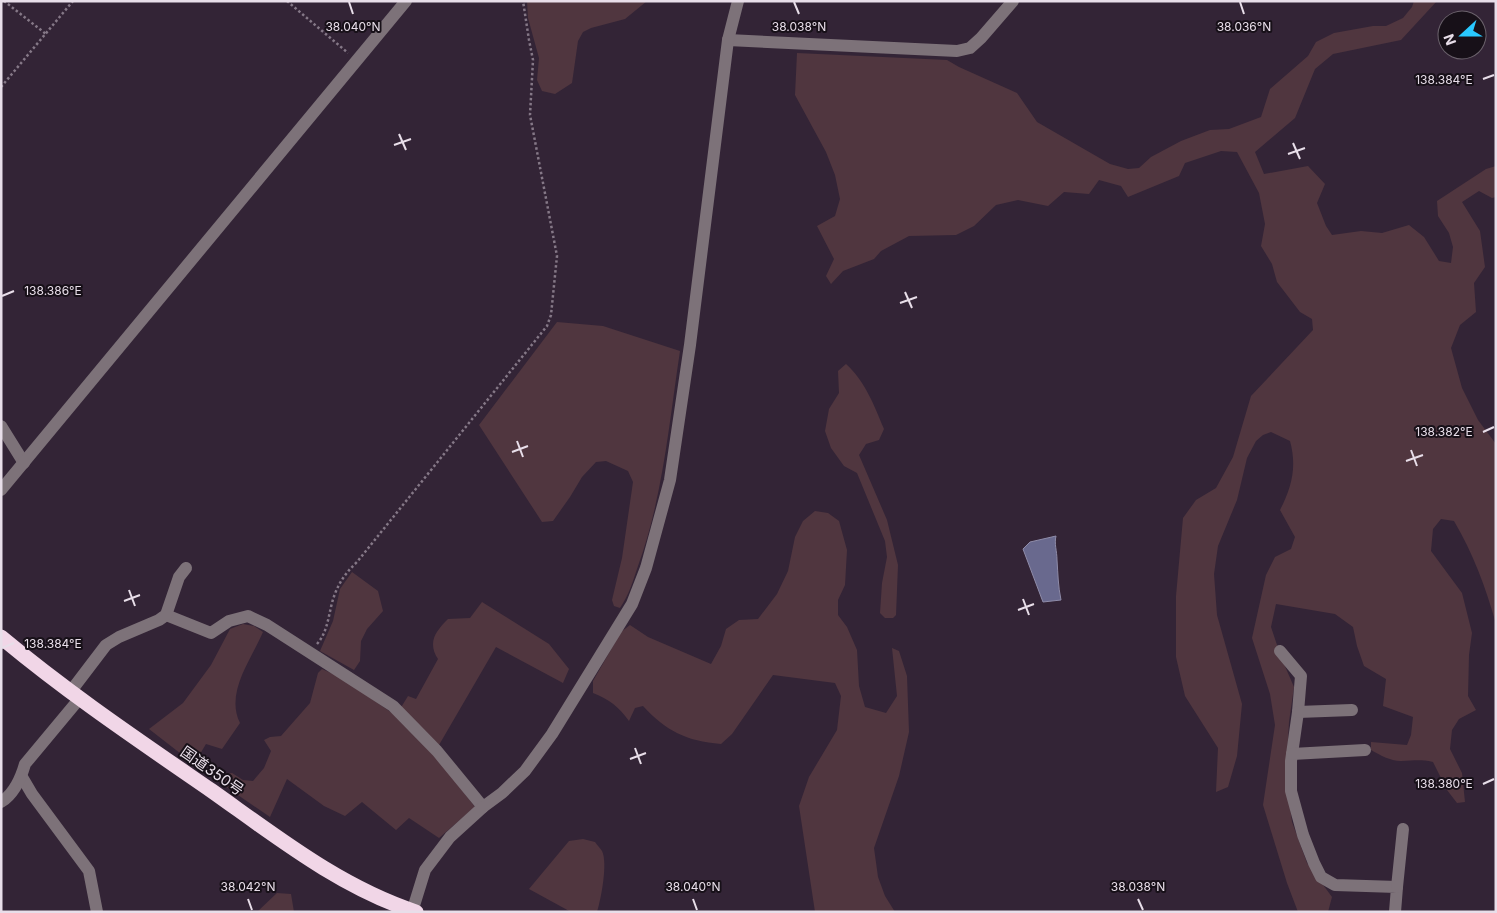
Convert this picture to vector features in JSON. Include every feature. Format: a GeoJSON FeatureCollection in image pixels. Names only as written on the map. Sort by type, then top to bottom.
{"type":"FeatureCollection","features":[{"type":"Feature","properties":{"kind":"highway","name":"国道350号"},"geometry":{"type":"LineString","coordinates":[[1,638],[76,695],[324,869],[367,893],[413,911]]}},
{"type":"Feature","properties":{"kind":"street"},"geometry":{"type":"LineString","coordinates":[[1,490],[406,1]]}},
{"type":"Feature","properties":{"kind":"street"},"geometry":{"type":"LineString","coordinates":[[413,911],[425,870],[450,838],[525,771],[552,734],[632,604],[646,568],[670,480],[690,345],[728,40],[738,1]]}},
{"type":"Feature","properties":{"kind":"street"},"geometry":{"type":"LineString","coordinates":[[728,40],[957,52],[970,48],[982,38],[1013,1]]}},
{"type":"Feature","properties":{"kind":"street"},"geometry":{"type":"LineString","coordinates":[[1,426],[24,463]]}},
{"type":"Feature","properties":{"kind":"street"},"geometry":{"type":"LineString","coordinates":[[1,802],[6,799],[22,777],[25,764],[76,695],[106,645],[166,615],[179,577],[186,568]]}},
{"type":"Feature","properties":{"kind":"street"},"geometry":{"type":"LineString","coordinates":[[166,615],[211,633],[229,621],[248,616],[267,625],[393,706],[437,751],[483,807]]}},
{"type":"Feature","properties":{"kind":"street"},"geometry":{"type":"LineString","coordinates":[[1280,651],[1301,676],[1292,754],[1291,791],[1303,835],[1321,877],[1335,885],[1397,887]]}},
{"type":"Feature","properties":{"kind":"street"},"geometry":{"type":"LineString","coordinates":[[1298,712],[1352,710]]}},
{"type":"Feature","properties":{"kind":"street"},"geometry":{"type":"LineString","coordinates":[[1292,754],[1365,750]]}},
{"type":"Feature","properties":{"kind":"street"},"geometry":{"type":"LineString","coordinates":[[22,777],[32,794],[89,870],[97,912]]}},
{"type":"Feature","properties":{"kind":"street"},"geometry":{"type":"LineString","coordinates":[[1395,912],[1403,829]]}},
{"type":"Feature","properties":{"kind":"path"},"geometry":{"type":"LineString","coordinates":[[4,1],[46,34]]}},
{"type":"Feature","properties":{"kind":"path"},"geometry":{"type":"LineString","coordinates":[[1,87],[73,1]]}},
{"type":"Feature","properties":{"kind":"path"},"geometry":{"type":"LineString","coordinates":[[287,1],[357,60]]}},
{"type":"Feature","properties":{"kind":"path"},"geometry":{"type":"LineString","coordinates":[[309,652],[320,641],[327,624],[337,587],[347,571],[357,562],[547,326],[551,315],[557,256],[530,115],[533,60],[528,40],[523,1]]}},
{"type":"Feature","properties":{"kind":"shaded area"},"geometry":{"type":"Polygon","coordinates":[[[527,1],[647,1],[625,19],[583,32],[578,41],[572,83],[555,94],[542,91],[537,80],[539,58],[528,18],[527,1]]]}},
{"type":"Feature","properties":{"kind":"shaded area"},"geometry":{"type":"Polygon","coordinates":[[[1414,1],[1437,1],[1401,40],[1333,54],[1315,69],[1295,118],[1255,152],[1264,174],[1308,166],[1325,184],[1317,203],[1326,226],[1332,235],[1361,231],[1382,233],[1409,225],[1424,237],[1439,261],[1451,263],[1453,247],[1449,233],[1438,216],[1437,201],[1486,169],[1496,166],[1496,197],[1492,198],[1479,191],[1462,202],[1480,231],[1485,267],[1474,283],[1476,312],[1460,325],[1451,348],[1462,388],[1478,420],[1496,444],[1496,624],[1478,571],[1461,533],[1454,521],[1441,519],[1433,529],[1431,551],[1462,593],[1472,633],[1469,655],[1468,696],[1476,710],[1459,719],[1452,730],[1450,749],[1462,773],[1465,802],[1457,803],[1447,790],[1433,762],[1393,760],[1371,750],[1371,742],[1407,745],[1411,735],[1413,717],[1383,706],[1386,679],[1364,666],[1353,627],[1335,614],[1276,604],[1271,627],[1294,687],[1289,722],[1286,775],[1292,822],[1307,863],[1332,897],[1328,912],[1298,912],[1263,805],[1275,725],[1270,694],[1252,638],[1266,575],[1275,557],[1291,549],[1295,537],[1280,510],[1288,493],[1292,476],[1293,459],[1290,441],[1271,432],[1263,435],[1256,441],[1247,458],[1237,500],[1218,546],[1214,574],[1217,615],[1242,704],[1237,756],[1228,787],[1216,792],[1218,748],[1185,696],[1176,657],[1176,596],[1183,518],[1196,500],[1216,488],[1233,457],[1251,396],[1313,330],[1312,319],[1300,312],[1277,282],[1272,264],[1261,246],[1265,224],[1259,193],[1237,152],[1221,151],[1185,163],[1179,176],[1128,197],[1121,186],[1099,180],[1089,194],[1064,192],[1048,206],[1018,200],[996,205],[974,226],[956,235],[909,236],[881,251],[874,259],[843,271],[831,284],[826,276],[834,259],[817,226],[835,216],[840,199],[835,175],[826,152],[795,95],[797,53],[947,60],[1017,93],[1037,122],[1110,164],[1128,169],[1139,168],[1151,157],[1181,141],[1210,130],[1229,129],[1261,117],[1270,89],[1308,56],[1316,42],[1334,33],[1373,26],[1386,26],[1403,18],[1412,7],[1414,1]]]}},
{"type":"Feature","properties":{"kind":"shaded area"},"geometry":{"type":"Polygon","coordinates":[[[557,322],[603,326],[680,351],[654,513],[647,540],[632,582],[620,608],[614,606],[612,600],[622,558],[633,482],[628,471],[606,461],[596,462],[582,477],[553,521],[542,522],[479,425],[557,322]]]}},
{"type":"Feature","properties":{"kind":"shaded area"},"geometry":{"type":"Polygon","coordinates":[[[846,364],[864,386],[884,429],[879,440],[866,444],[859,455],[887,520],[898,565],[896,615],[893,618],[885,618],[880,613],[882,583],[887,557],[885,541],[857,473],[844,466],[831,448],[825,431],[829,409],[839,393],[838,371],[846,364]]]}},
{"type":"Feature","properties":{"kind":"shaded area"},"geometry":{"type":"Polygon","coordinates":[[[815,511],[828,513],[839,521],[847,550],[845,585],[838,600],[838,615],[847,627],[857,650],[859,686],[865,707],[886,713],[897,696],[892,648],[899,651],[907,676],[909,732],[899,776],[874,848],[878,877],[885,896],[895,912],[815,912],[799,806],[809,777],[837,730],[841,696],[835,683],[773,675],[732,734],[721,744],[697,740],[677,733],[660,722],[643,706],[635,708],[629,721],[613,704],[593,693],[593,681],[621,632],[630,625],[648,637],[711,664],[721,646],[726,629],[739,620],[758,619],[777,594],[788,571],[795,537],[803,521],[815,511]]]}},
{"type":"Feature","properties":{"kind":"shaded area"},"geometry":{"type":"Polygon","coordinates":[[[352,572],[378,591],[383,611],[367,629],[361,641],[360,661],[354,670],[320,651],[333,621],[340,589],[352,572]]]}},
{"type":"Feature","properties":{"kind":"shaded area"},"geometry":{"type":"Polygon","coordinates":[[[482,602],[549,644],[569,669],[563,683],[496,647],[439,745],[400,709],[408,696],[416,699],[438,659],[433,642],[440,628],[448,619],[470,618],[482,602]]]}},
{"type":"Feature","properties":{"kind":"shaded area"},"geometry":{"type":"Polygon","coordinates":[[[243,624],[254,626],[263,632],[246,665],[238,688],[236,712],[240,723],[222,749],[206,744],[194,764],[149,729],[183,703],[211,665],[230,629],[243,624]]]}},
{"type":"Feature","properties":{"kind":"shaded area"},"geometry":{"type":"Polygon","coordinates":[[[322,669],[342,678],[392,713],[441,763],[475,807],[439,838],[409,818],[396,830],[362,802],[345,816],[324,806],[287,779],[270,817],[219,782],[222,774],[232,773],[243,780],[253,781],[264,768],[271,751],[264,740],[270,737],[281,736],[310,703],[318,673],[322,669]]]}},
{"type":"Feature","properties":{"kind":"shaded area"},"geometry":{"type":"Polygon","coordinates":[[[583,839],[595,842],[604,857],[603,881],[597,912],[571,912],[529,889],[569,841],[583,839]]]}},
{"type":"Feature","properties":{"kind":"shaded area"},"geometry":{"type":"Polygon","coordinates":[[[277,893],[291,894],[294,912],[257,912],[277,893]]]}},
{"type":"Feature","properties":{"kind":"water"},"geometry":{"type":"Polygon","coordinates":[[[1056,536],[1055,545],[1061,600],[1043,602],[1023,549],[1030,542],[1056,536]]]}}]}
